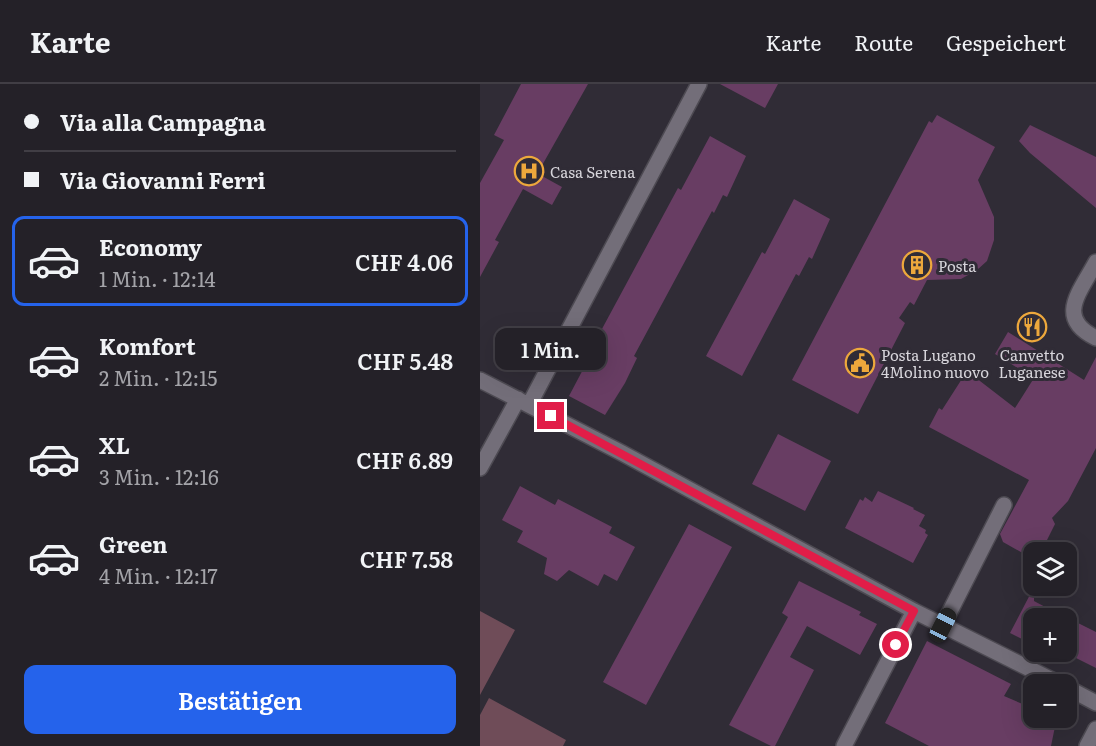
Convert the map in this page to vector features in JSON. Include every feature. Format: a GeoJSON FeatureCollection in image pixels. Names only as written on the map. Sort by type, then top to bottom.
{"type":"FeatureCollection","features":[{"type":"Feature","properties":{"kind":"street"},"geometry":{"type":"LineString","coordinates":[[480,468],[524,402],[699,84]]}},
{"type":"Feature","properties":{"kind":"street"},"geometry":{"type":"LineString","coordinates":[[1096,262],[1074,303],[1073,316],[1078,326],[1096,338]]}},
{"type":"Feature","properties":{"kind":"street"},"geometry":{"type":"LineString","coordinates":[[480,380],[914,611],[1040,674]]}},
{"type":"Feature","properties":{"kind":"street"},"geometry":{"type":"LineString","coordinates":[[943,625],[1004,505]]}},
{"type":"Feature","properties":{"kind":"street"},"geometry":{"type":"LineString","coordinates":[[844,746],[914,611]]}},
{"type":"Feature","properties":{"kind":"street"},"geometry":{"type":"LineString","coordinates":[[1077,693],[1096,703]]}},
{"type":"Feature","properties":{"kind":"street"},"geometry":{"type":"LineString","coordinates":[[1087,746],[1096,729]]}},
{"type":"Feature","properties":{"kind":"shaded area"},"geometry":{"type":"Polygon","coordinates":[[[480,611],[515,630],[480,695],[480,611]]]}},
{"type":"Feature","properties":{"kind":"shaded area"},"geometry":{"type":"Polygon","coordinates":[[[489,698],[566,740],[563,746],[480,746],[480,715],[489,698]]]}},
{"type":"Feature","properties":{"kind":"building"},"geometry":{"type":"Polygon","coordinates":[[[521,84],[588,84],[540,169],[545,172],[542,176],[562,187],[552,205],[523,189],[495,240],[499,242],[480,277],[480,183],[504,140],[494,135],[521,84]]]}},
{"type":"Feature","properties":{"kind":"building"},"geometry":{"type":"Polygon","coordinates":[[[720,84],[778,84],[765,108],[720,84]]]}},
{"type":"Feature","properties":{"kind":"building","name":"Posta"},"geometry":{"type":"Polygon","coordinates":[[[937,115],[995,147],[978,180],[994,217],[994,240],[987,261],[977,270],[961,279],[927,280],[914,305],[910,302],[899,318],[905,323],[858,414],[792,380],[929,121],[932,123],[937,115]]]}},
{"type":"Feature","properties":{"kind":"building"},"geometry":{"type":"Polygon","coordinates":[[[1030,125],[1096,157],[1096,208],[1030,153],[1019,141],[1030,125]]]}},
{"type":"Feature","properties":{"kind":"building"},"geometry":{"type":"Polygon","coordinates":[[[710,136],[746,156],[727,197],[723,195],[714,213],[712,211],[634,356],[637,358],[625,383],[605,415],[569,396],[598,341],[596,340],[678,188],[681,190],[710,136]]]}},
{"type":"Feature","properties":{"kind":"building"},"geometry":{"type":"Polygon","coordinates":[[[794,199],[830,219],[812,259],[809,257],[799,276],[796,274],[742,376],[706,356],[762,252],[765,254],[794,199]]]}},
{"type":"Feature","properties":{"kind":"building"},"geometry":{"type":"Polygon","coordinates":[[[1008,332],[1084,380],[1096,357],[1096,448],[1068,501],[1052,518],[1055,524],[1046,542],[1023,542],[1023,553],[1003,542],[1000,534],[1029,480],[929,427],[939,408],[942,410],[967,371],[1015,408],[1034,378],[995,354],[1008,332]]]}},
{"type":"Feature","properties":{"kind":"building"},"geometry":{"type":"Polygon","coordinates":[[[778,434],[831,461],[805,511],[752,484],[778,434]]]}},
{"type":"Feature","properties":{"kind":"building"},"geometry":{"type":"Polygon","coordinates":[[[520,486],[555,505],[558,499],[612,527],[609,533],[635,547],[617,581],[604,574],[598,586],[569,570],[557,581],[544,574],[547,558],[517,542],[523,531],[502,520],[520,486]]]}},
{"type":"Feature","properties":{"kind":"building"},"geometry":{"type":"Polygon","coordinates":[[[878,491],[925,515],[919,526],[926,530],[925,533],[928,535],[913,563],[845,528],[860,499],[863,501],[865,497],[872,502],[878,491]]]}},
{"type":"Feature","properties":{"kind":"building"},"geometry":{"type":"Polygon","coordinates":[[[689,524],[732,547],[646,705],[603,682],[689,524]]]}},
{"type":"Feature","properties":{"kind":"building"},"geometry":{"type":"Polygon","coordinates":[[[799,581],[861,612],[859,615],[877,624],[860,655],[807,626],[790,657],[814,670],[775,746],[771,746],[729,725],[788,617],[782,613],[799,581]]]}},
{"type":"Feature","properties":{"kind":"building"},"geometry":{"type":"Polygon","coordinates":[[[1029,596],[1034,596],[1034,601],[1047,608],[1023,608],[1029,596]]]}},
{"type":"Feature","properties":{"kind":"building"},"geometry":{"type":"Polygon","coordinates":[[[1023,608],[1023,640],[1010,633],[1023,608]]]}},
{"type":"Feature","properties":{"kind":"building"},"geometry":{"type":"Polygon","coordinates":[[[1077,622],[1096,632],[1096,668],[1077,658],[1077,622]]]}},
{"type":"Feature","properties":{"kind":"building"},"geometry":{"type":"Polygon","coordinates":[[[927,641],[1011,684],[1004,696],[1023,704],[1023,728],[1055,728],[1051,746],[929,746],[885,723],[927,641]]]}},
{"type":"Feature","properties":{"kind":"place","name":"Casa Serena"},"geometry":{"type":"Point","coordinates":[529,171]}},
{"type":"Feature","properties":{"kind":"place","name":"Posta"},"geometry":{"type":"Point","coordinates":[917,265]}},
{"type":"Feature","properties":{"kind":"place","name":"Canvetto Luganese"},"geometry":{"type":"Point","coordinates":[1032,327]}},
{"type":"Feature","properties":{"kind":"place","name":"Posta Lugano 4Molino nuovo"},"geometry":{"type":"Point","coordinates":[860,363]}},
{"type":"Feature","properties":{"kind":"route"},"geometry":{"type":"LineString","coordinates":[[551,416],[914,611],[896,645]]}}]}
